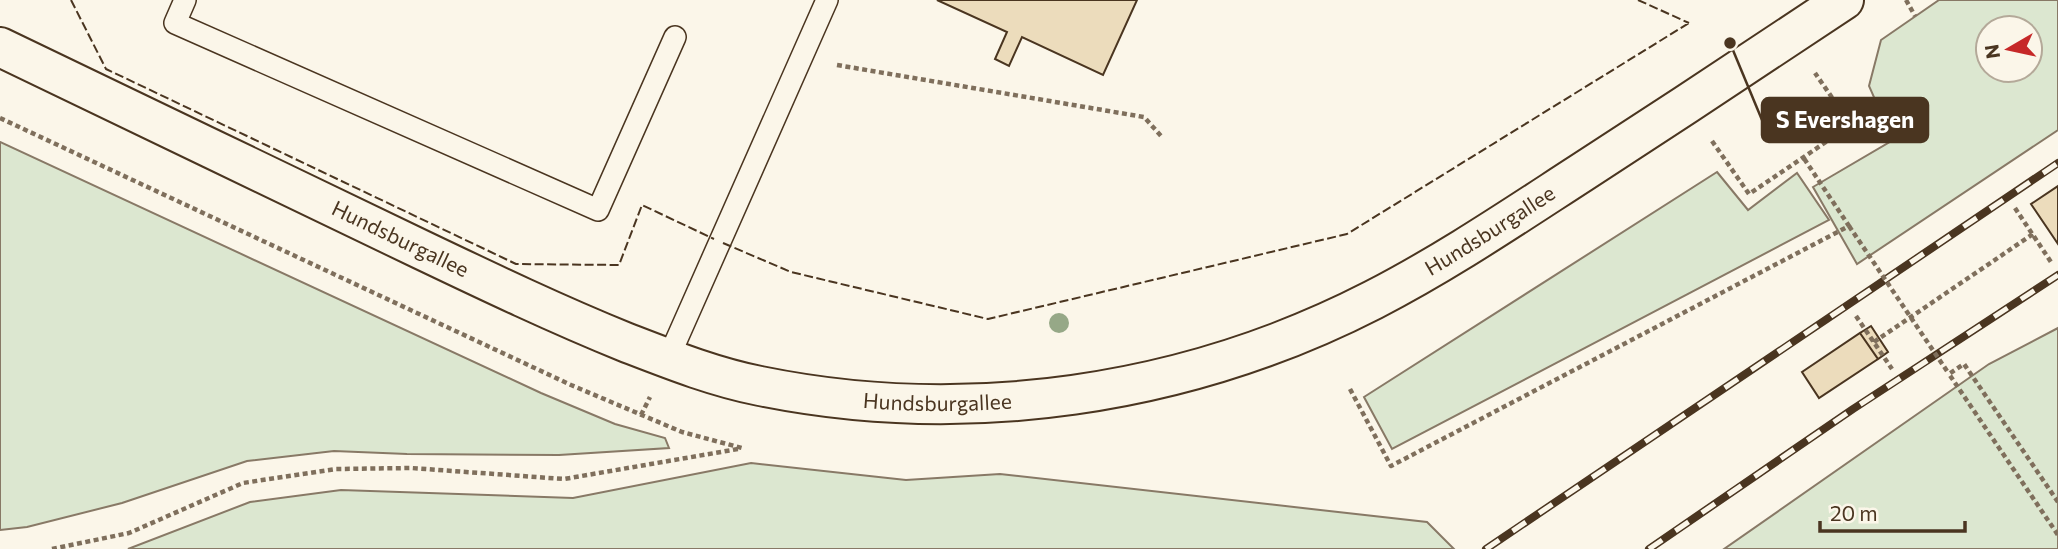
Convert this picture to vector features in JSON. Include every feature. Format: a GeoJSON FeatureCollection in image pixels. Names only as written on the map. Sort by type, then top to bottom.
{"type":"FeatureCollection","features":[{"type":"Feature","properties":{"kind":"street","name":"Hundsburgallee"},"geometry":{"type":"LineString","coordinates":[[0,47],[552,312],[668,359],[756,386],[840,399],[927,405],[1041,399],[1132,386],[1221,362],[1300,334],[1372,301],[1460,251],[1844,0]]}},
{"type":"Feature","properties":{"kind":"lane"},"geometry":{"type":"LineString","coordinates":[[185,0],[175,23],[598,210],[675,37]]}},
{"type":"Feature","properties":{"kind":"lane"},"geometry":{"type":"LineString","coordinates":[[668,359],[827,0]]}},
{"type":"Feature","properties":{"kind":"path"},"geometry":{"type":"LineString","coordinates":[[1906,0],[1916,16]]}},
{"type":"Feature","properties":{"kind":"path"},"geometry":{"type":"LineString","coordinates":[[801,58],[1144,117],[1162,137]]}},
{"type":"Feature","properties":{"kind":"path"},"geometry":{"type":"LineString","coordinates":[[1712,141],[1749,194],[1851,125],[1813,69]]}},
{"type":"Feature","properties":{"kind":"path"},"geometry":{"type":"LineString","coordinates":[[0,118],[571,385],[682,432],[742,448],[564,479],[411,468],[336,469],[243,483],[129,533],[52,549]]}},
{"type":"Feature","properties":{"kind":"path"},"geometry":{"type":"LineString","coordinates":[[1803,158],[2058,535]]}},
{"type":"Feature","properties":{"kind":"path"},"geometry":{"type":"LineString","coordinates":[[2015,208],[2051,262]]}},
{"type":"Feature","properties":{"kind":"path"},"geometry":{"type":"LineString","coordinates":[[1350,389],[1391,466],[1849,226]]}},
{"type":"Feature","properties":{"kind":"path"},"geometry":{"type":"LineString","coordinates":[[1874,342],[2033,234]]}},
{"type":"Feature","properties":{"kind":"path"},"geometry":{"type":"LineString","coordinates":[[1856,316],[1892,369]]}},
{"type":"Feature","properties":{"kind":"path"},"geometry":{"type":"LineString","coordinates":[[1949,374],[1964,364],[2058,502]]}},
{"type":"Feature","properties":{"kind":"green space"},"geometry":{"type":"Polygon","coordinates":[[[1939,0],[2058,0],[2058,130],[1857,264],[1813,187],[1893,140],[1869,86],[1881,40],[1939,0]]]}},
{"type":"Feature","properties":{"kind":"green space"},"geometry":{"type":"Polygon","coordinates":[[[0,142],[541,393],[615,424],[665,438],[669,448],[559,455],[334,451],[247,461],[122,503],[27,527],[0,530],[0,142]]]}},
{"type":"Feature","properties":{"kind":"green space"},"geometry":{"type":"Polygon","coordinates":[[[1717,172],[1748,210],[1797,173],[1829,220],[1392,449],[1364,397],[1717,172]]]}},
{"type":"Feature","properties":{"kind":"green space"},"geometry":{"type":"Polygon","coordinates":[[[2058,328],[2058,549],[1724,549],[1989,364],[2058,328]]]}},
{"type":"Feature","properties":{"kind":"green space"},"geometry":{"type":"Polygon","coordinates":[[[751,463],[906,480],[1000,474],[1427,522],[1454,549],[128,549],[250,502],[341,490],[573,498],[751,463]]]}},
{"type":"Feature","properties":{"kind":"building"},"geometry":{"type":"Polygon","coordinates":[[[937,0],[1137,0],[1103,75],[1022,37],[1009,66],[995,59],[1007,32],[937,0]]]}},
{"type":"Feature","properties":{"kind":"building"},"geometry":{"type":"Polygon","coordinates":[[[2058,186],[2058,244],[2031,204],[2058,186]]]}},
{"type":"Feature","properties":{"kind":"building"},"geometry":{"type":"Polygon","coordinates":[[[1871,326],[1888,352],[1878,359],[1860,333],[1871,326]]]}},
{"type":"Feature","properties":{"kind":"building"},"geometry":{"type":"Polygon","coordinates":[[[1860,333],[1878,359],[1819,398],[1802,372],[1860,333]]]}},
{"type":"Feature","properties":{"kind":"railway"},"geometry":{"type":"LineString","coordinates":[[1486,549],[2058,163]]}},
{"type":"Feature","properties":{"kind":"railway"},"geometry":{"type":"LineString","coordinates":[[1649,549],[1853,409],[2058,275]]}},
{"type":"Feature","properties":{"kind":"fence"},"geometry":{"type":"LineString","coordinates":[[71,0],[106,69],[516,264],[619,265],[642,205],[714,239]]}},
{"type":"Feature","properties":{"kind":"fence"},"geometry":{"type":"LineString","coordinates":[[1638,0],[1689,23]]}},
{"type":"Feature","properties":{"kind":"fence"},"geometry":{"type":"LineString","coordinates":[[723,243],[791,272],[988,319],[1347,234],[1689,23]]}},
{"type":"Feature","properties":{"kind":"place","name":"S Evershagen"},"geometry":{"type":"Point","coordinates":[1730,43]}}]}
